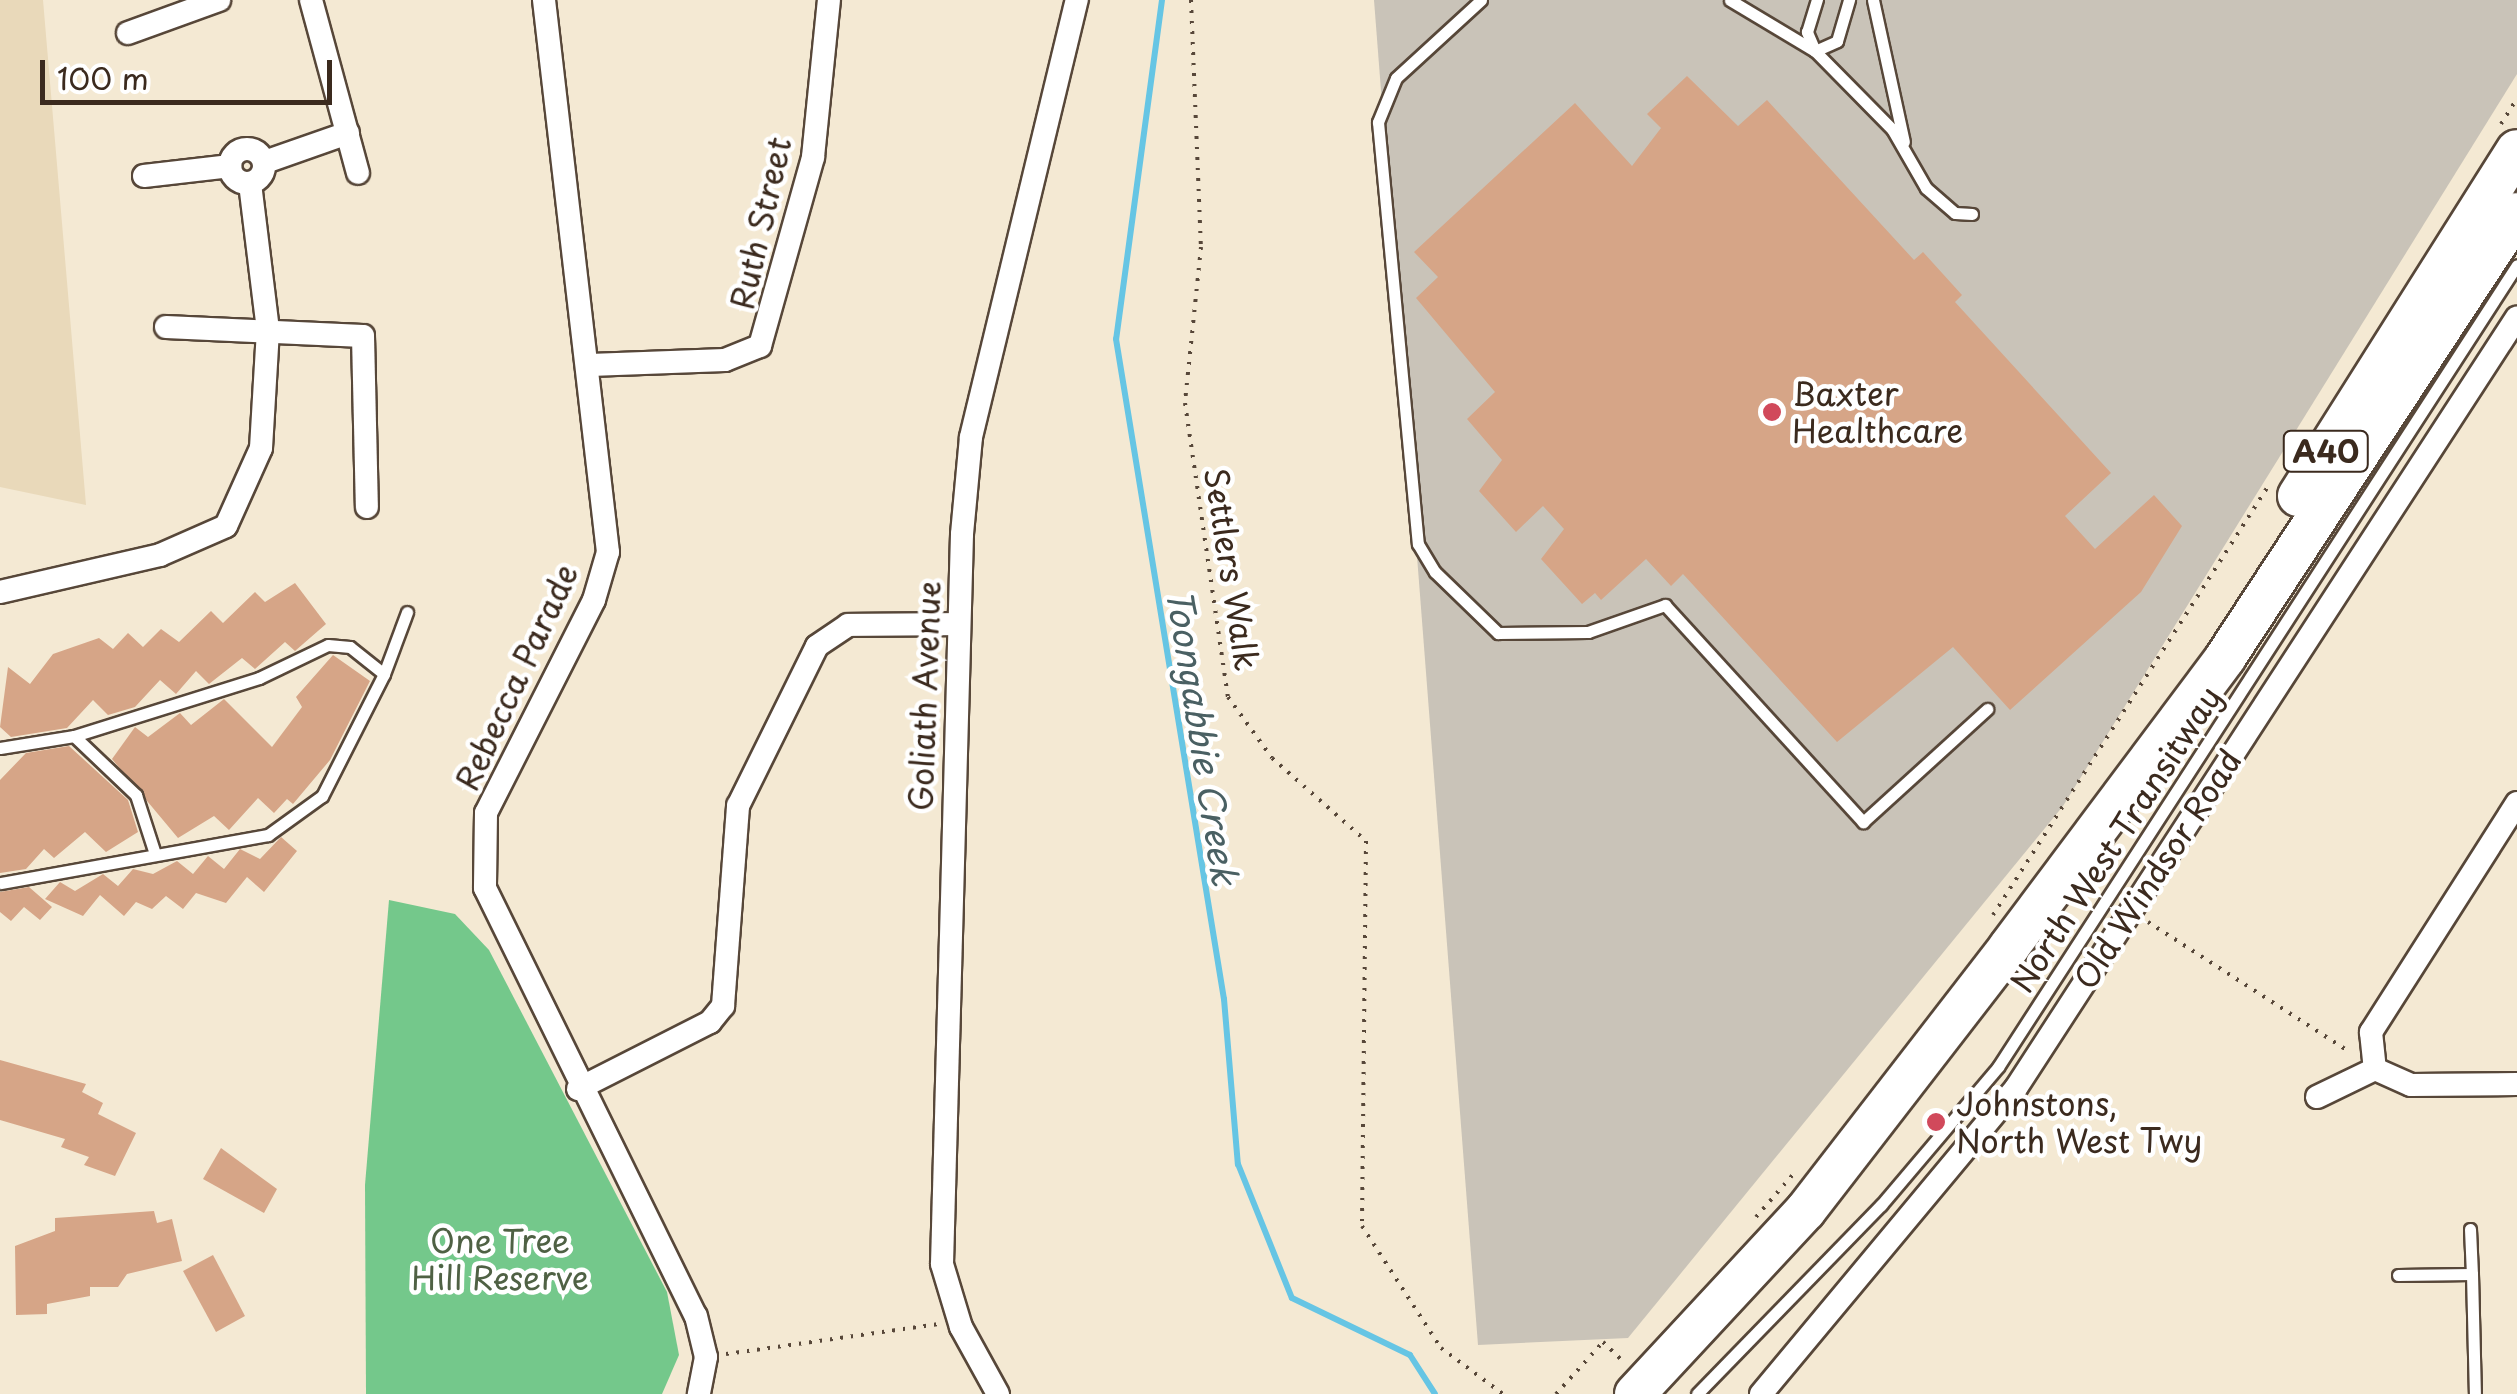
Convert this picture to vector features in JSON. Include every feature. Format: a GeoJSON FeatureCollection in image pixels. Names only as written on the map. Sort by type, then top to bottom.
{"type":"FeatureCollection","features":[{"type":"Feature","properties":{"kind":"highway","name":"Old Windsor Road"},"geometry":{"type":"LineString","coordinates":[[2143,757],[2231,600],[2517,150]]}},
{"type":"Feature","properties":{"kind":"highway","name":"Old Windsor Road"},"geometry":{"type":"LineString","coordinates":[[1626,1379],[1806,1210],[2143,757],[2225,658],[2517,214]]}},
{"type":"Feature","properties":{"kind":"street"},"geometry":{"type":"LineString","coordinates":[[128,32],[218,0]]}},
{"type":"Feature","properties":{"kind":"street"},"geometry":{"type":"LineString","coordinates":[[311,0],[358,173]]}},
{"type":"Feature","properties":{"kind":"street","name":"Rebecca Parade"},"geometry":{"type":"LineString","coordinates":[[544,0],[590,365],[608,552],[594,600],[497,783],[482,838],[490,912],[696,1316],[706,1357],[699,1394]]}},
{"type":"Feature","properties":{"kind":"street","name":"Ruth Street"},"geometry":{"type":"LineString","coordinates":[[590,365],[725,360],[760,346],[812,157],[829,0]]}},
{"type":"Feature","properties":{"kind":"street","name":"Goliath Avenue"},"geometry":{"type":"LineString","coordinates":[[998,1394],[959,1321],[942,1264],[958,624],[971,437],[1077,0]]}},
{"type":"Feature","properties":{"kind":"street"},"geometry":{"type":"LineString","coordinates":[[0,592],[160,555],[226,526],[261,448],[268,330],[250,183],[265,162],[348,132]]}},
{"type":"Feature","properties":{"kind":"street"},"geometry":{"type":"LineString","coordinates":[[230,166],[242,149],[265,162]]}},
{"type":"Feature","properties":{"kind":"street"},"geometry":{"type":"LineString","coordinates":[[144,176],[230,166],[250,183]]}},
{"type":"Feature","properties":{"kind":"street","name":"Old Windsor Road"},"geometry":{"type":"LineString","coordinates":[[1761,1394],[2016,1088],[2517,317]]}},
{"type":"Feature","properties":{"kind":"street"},"geometry":{"type":"LineString","coordinates":[[166,328],[363,336],[367,507]]}},
{"type":"Feature","properties":{"kind":"street"},"geometry":{"type":"LineString","coordinates":[[578,1089],[710,1022],[723,1006],[738,806],[818,646],[848,625],[958,624]]}},
{"type":"Feature","properties":{"kind":"street"},"geometry":{"type":"LineString","coordinates":[[2375,1069],[2371,1032],[2517,803]]}},
{"type":"Feature","properties":{"kind":"street"},"geometry":{"type":"LineString","coordinates":[[2317,1097],[2375,1069],[2411,1084],[2517,1084]]}},
{"type":"Feature","properties":{"kind":"lane"},"geometry":{"type":"LineString","coordinates":[[1482,0],[1396,78],[1378,122],[1418,544],[1435,572],[1498,633],[1588,632],[1664,605],[1863,822],[1987,709]]}},
{"type":"Feature","properties":{"kind":"lane"},"geometry":{"type":"LineString","coordinates":[[1730,0],[1815,51],[1892,130],[1908,160],[1942,204],[1972,214]]}},
{"type":"Feature","properties":{"kind":"lane"},"geometry":{"type":"LineString","coordinates":[[1815,51],[1807,32],[1817,0]]}},
{"type":"Feature","properties":{"kind":"lane"},"geometry":{"type":"LineString","coordinates":[[1815,51],[1836,41],[1849,0]]}},
{"type":"Feature","properties":{"kind":"lane"},"geometry":{"type":"LineString","coordinates":[[1873,0],[1908,160]]}},
{"type":"Feature","properties":{"kind":"lane","name":"North West Transitway"},"geometry":{"type":"LineString","coordinates":[[1697,1394],[1893,1192],[1998,1067],[2517,265]]}},
{"type":"Feature","properties":{"kind":"lane"},"geometry":{"type":"LineString","coordinates":[[0,883],[261,838],[313,806],[384,674],[407,612]]}},
{"type":"Feature","properties":{"kind":"lane"},"geometry":{"type":"LineString","coordinates":[[0,748],[74,736],[259,678],[328,644],[350,646],[384,674]]}},
{"type":"Feature","properties":{"kind":"lane"},"geometry":{"type":"LineString","coordinates":[[74,736],[143,804],[155,854]]}},
{"type":"Feature","properties":{"kind":"lane"},"geometry":{"type":"LineString","coordinates":[[2470,1229],[2475,1394]]}},
{"type":"Feature","properties":{"kind":"lane"},"geometry":{"type":"LineString","coordinates":[[2398,1275],[2472,1274]]}},
{"type":"Feature","properties":{"kind":"path","name":"Settlers Walk"},"geometry":{"type":"LineString","coordinates":[[1192,0],[1201,247],[1185,403],[1228,697],[1272,758],[1366,841],[1372,973],[1358,1102],[1362,1226],[1441,1348],[1503,1394]]}},
{"type":"Feature","properties":{"kind":"path"},"geometry":{"type":"LineString","coordinates":[[1983,931],[2064,806]]}},
{"type":"Feature","properties":{"kind":"path"},"geometry":{"type":"LineString","coordinates":[[2129,910],[2375,1069]]}},
{"type":"Feature","properties":{"kind":"path"},"geometry":{"type":"LineString","coordinates":[[1742,1234],[1806,1159]]}},
{"type":"Feature","properties":{"kind":"path"},"geometry":{"type":"LineString","coordinates":[[706,1357],[959,1321]]}},
{"type":"Feature","properties":{"kind":"path"},"geometry":{"type":"LineString","coordinates":[[1556,1394],[1603,1342],[1624,1354],[1626,1379]]}},
{"type":"Feature","properties":{"kind":"path"},"geometry":{"type":"LineString","coordinates":[[1626,1379],[1638,1353]]}},
{"type":"Feature","properties":{"kind":"shaded area"},"geometry":{"type":"Polygon","coordinates":[[[0,0],[43,0],[86,505],[0,487],[0,0]]]}},
{"type":"Feature","properties":{"kind":"shaded area"},"geometry":{"type":"Polygon","coordinates":[[[1374,0],[2517,0],[2517,74],[2063,806],[1628,1338],[1478,1345],[1374,0]]]}},
{"type":"Feature","properties":{"kind":"green space","name":"One Tree Hill Reserve"},"geometry":{"type":"Polygon","coordinates":[[[389,900],[455,914],[489,950],[667,1292],[679,1355],[662,1394],[366,1394],[365,1185],[389,900]]]}},
{"type":"Feature","properties":{"kind":"building","name":"Baxter Healthcare"},"geometry":{"type":"Polygon","coordinates":[[[1687,76],[1738,126],[1767,100],[1914,260],[1923,252],[1962,295],[1955,302],[2111,473],[2065,516],[2095,549],[2154,495],[2182,526],[2141,592],[2010,710],[1953,647],[1837,742],[1683,574],[1671,586],[1646,559],[1601,600],[1595,593],[1582,604],[1541,559],[1564,529],[1543,506],[1516,532],[1479,491],[1502,460],[1467,419],[1495,392],[1416,298],[1438,277],[1414,252],[1575,103],[1632,166],[1661,128],[1647,114],[1687,76]]]}},
{"type":"Feature","properties":{"kind":"building"},"geometry":{"type":"Polygon","coordinates":[[[295,583],[326,624],[295,651],[285,642],[255,669],[242,658],[209,684],[196,671],[176,694],[160,680],[135,707],[108,715],[93,700],[67,728],[11,737],[0,727],[8,667],[30,684],[53,654],[99,638],[113,649],[128,633],[143,647],[161,629],[179,642],[211,611],[223,623],[255,592],[265,602],[295,583]]]}},
{"type":"Feature","properties":{"kind":"building"},"geometry":{"type":"Polygon","coordinates":[[[333,655],[370,681],[330,760],[293,804],[287,799],[274,813],[258,798],[229,830],[214,816],[178,838],[112,759],[135,727],[148,737],[180,713],[191,725],[224,699],[272,747],[302,707],[296,697],[333,655]]]}},
{"type":"Feature","properties":{"kind":"building"},"geometry":{"type":"Polygon","coordinates":[[[69,746],[128,800],[138,832],[106,852],[85,832],[54,858],[44,849],[26,869],[0,873],[0,780],[26,753],[69,746]]]}},
{"type":"Feature","properties":{"kind":"building"},"geometry":{"type":"Polygon","coordinates":[[[281,837],[297,851],[264,892],[247,877],[226,903],[196,893],[183,909],[166,896],[152,909],[136,902],[124,916],[100,895],[83,916],[45,899],[60,882],[75,891],[103,874],[118,886],[133,869],[153,874],[177,861],[193,874],[208,856],[224,869],[240,849],[260,859],[281,837]]]}},
{"type":"Feature","properties":{"kind":"building"},"geometry":{"type":"Polygon","coordinates":[[[29,887],[52,907],[40,920],[24,907],[11,921],[0,912],[0,892],[29,887]]]}},
{"type":"Feature","properties":{"kind":"building"},"geometry":{"type":"Polygon","coordinates":[[[0,1060],[86,1084],[82,1092],[103,1103],[98,1114],[136,1133],[115,1176],[84,1165],[89,1157],[61,1147],[65,1139],[0,1120],[0,1060]]]}},
{"type":"Feature","properties":{"kind":"building"},"geometry":{"type":"Polygon","coordinates":[[[221,1148],[277,1189],[264,1213],[203,1179],[221,1148]]]}},
{"type":"Feature","properties":{"kind":"building"},"geometry":{"type":"Polygon","coordinates":[[[154,1211],[157,1223],[172,1219],[182,1261],[127,1274],[118,1287],[90,1287],[90,1296],[47,1304],[47,1314],[16,1315],[15,1246],[55,1231],[55,1218],[154,1211]]]}},
{"type":"Feature","properties":{"kind":"building"},"geometry":{"type":"Polygon","coordinates":[[[213,1255],[245,1316],[216,1332],[183,1271],[213,1255]]]}},
{"type":"Feature","properties":{"kind":"waterway","name":"Toongabbie Creek"},"geometry":{"type":"LineString","coordinates":[[1162,0],[1116,339],[1224,999],[1238,1164],[1292,1298],[1410,1355],[1435,1394]]}},
{"type":"Feature","properties":{"kind":"place","name":"Baxter Healthcare"},"geometry":{"type":"Point","coordinates":[1772,412]}},
{"type":"Feature","properties":{"kind":"place","name":"Johnstons, North West Twy"},"geometry":{"type":"Point","coordinates":[1936,1122]}}]}
